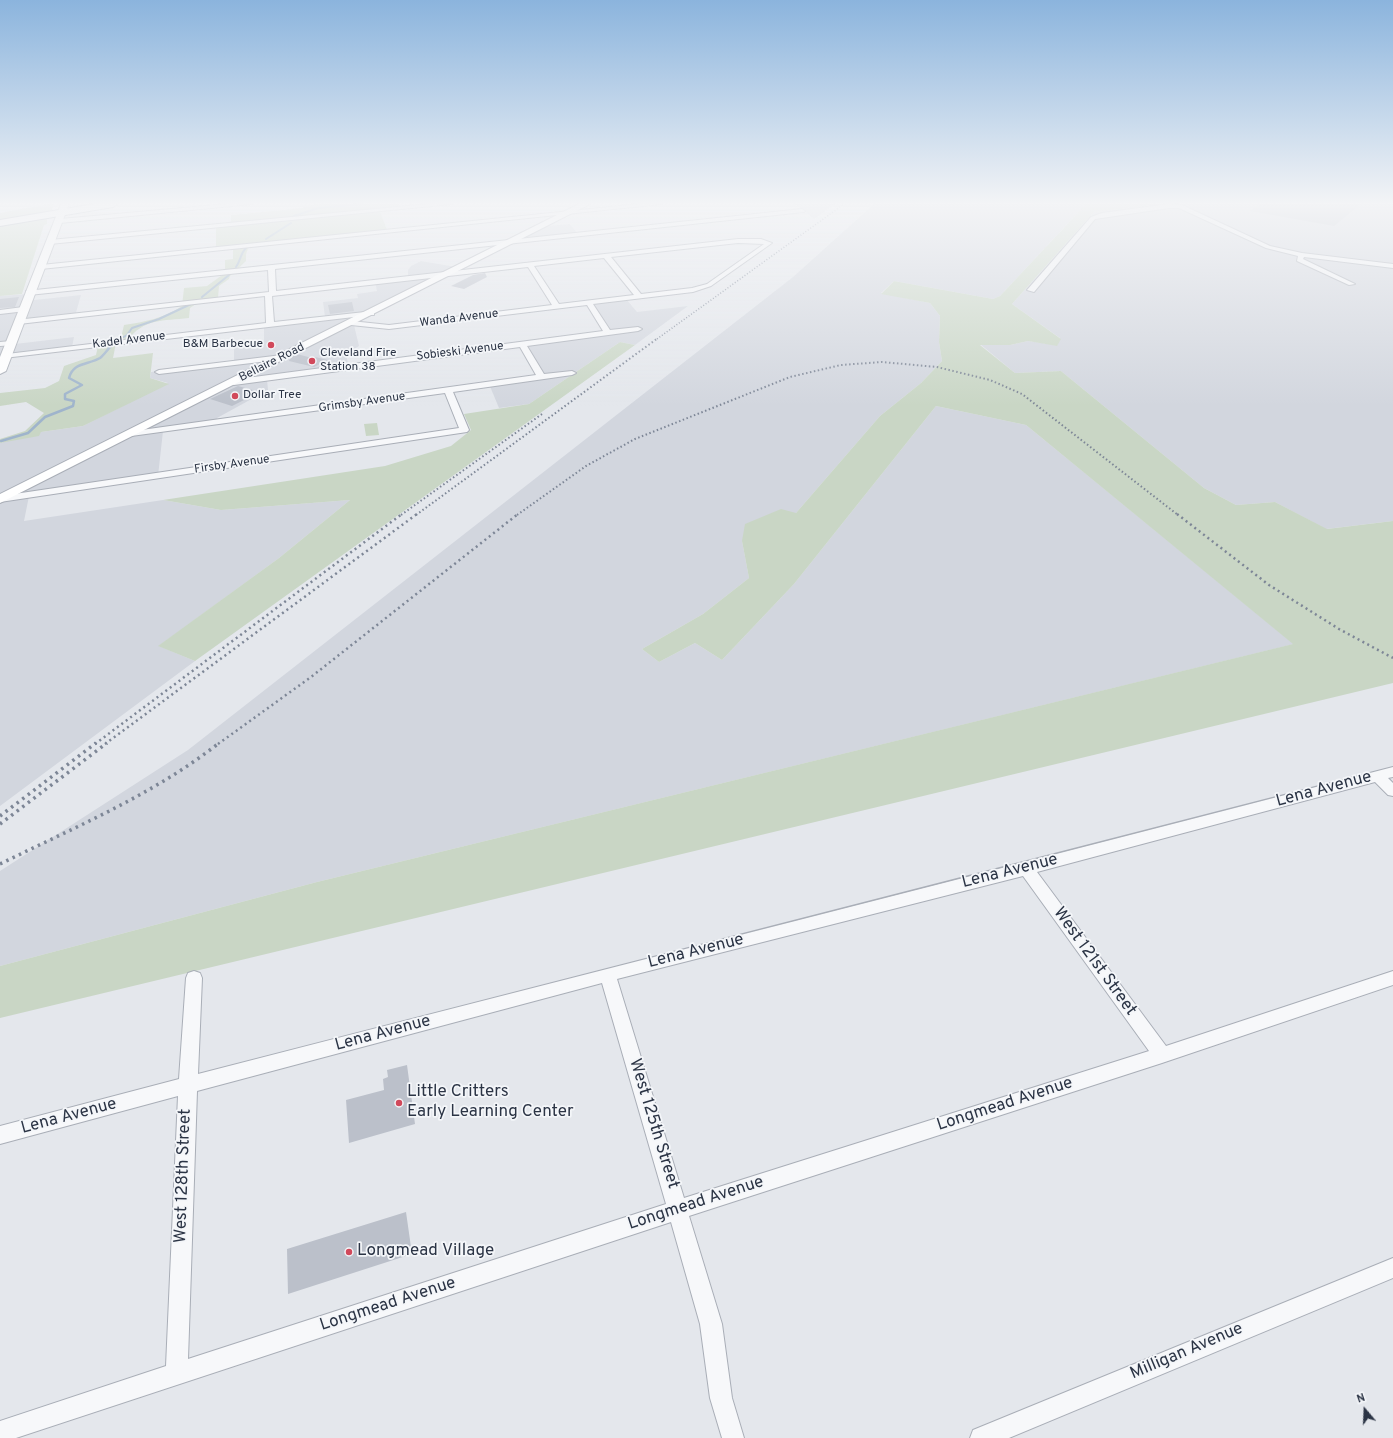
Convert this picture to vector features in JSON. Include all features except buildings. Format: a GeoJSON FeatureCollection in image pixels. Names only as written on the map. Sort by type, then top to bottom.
{"type":"FeatureCollection","features":[{"type":"Feature","properties":{"kind":"street"},"geometry":{"type":"LineString","coordinates":[[0,371],[12,343],[29,293],[39,271]]}},
{"type":"Feature","properties":{"kind":"street"},"geometry":{"type":"LineString","coordinates":[[29,293],[233,271]]}},
{"type":"Feature","properties":{"kind":"street"},"geometry":{"type":"LineString","coordinates":[[270,325],[271,271]]}},
{"type":"Feature","properties":{"kind":"street","name":"Bellaire Road"},"geometry":{"type":"LineString","coordinates":[[1,499],[234,382],[282,356],[454,271]]}},
{"type":"Feature","properties":{"kind":"street"},"geometry":{"type":"LineString","coordinates":[[19,322],[474,271]]}},
{"type":"Feature","properties":{"kind":"street"},"geometry":{"type":"LineString","coordinates":[[534,271],[557,307]]}},
{"type":"Feature","properties":{"kind":"street"},"geometry":{"type":"LineString","coordinates":[[618,271],[639,297]]}},
{"type":"Feature","properties":{"kind":"street","name":"Wanda Avenue"},"geometry":{"type":"LineString","coordinates":[[351,323],[389,327],[639,297],[703,288],[728,271]]}},
{"type":"Feature","properties":{"kind":"street"},"geometry":{"type":"LineString","coordinates":[[1031,290],[1047,271]]}},
{"type":"Feature","properties":{"kind":"street"},"geometry":{"type":"LineString","coordinates":[[1323,271],[1351,284]]}},
{"type":"Feature","properties":{"kind":"street"},"geometry":{"type":"LineString","coordinates":[[589,303],[608,333]]}},
{"type":"Feature","properties":{"kind":"street"},"geometry":{"type":"LineString","coordinates":[[0,312],[23,310]]}},
{"type":"Feature","properties":{"kind":"street","name":"Kadel Avenue"},"geometry":{"type":"LineString","coordinates":[[7,356],[371,313]]}},
{"type":"Feature","properties":{"kind":"street","name":"Sobieski Avenue"},"geometry":{"type":"LineString","coordinates":[[234,382],[638,329]]}},
{"type":"Feature","properties":{"kind":"street"},"geometry":{"type":"LineString","coordinates":[[0,344],[12,343]]}},
{"type":"Feature","properties":{"kind":"street"},"geometry":{"type":"LineString","coordinates":[[522,344],[542,378]]}},
{"type":"Feature","properties":{"kind":"street"},"geometry":{"type":"LineString","coordinates":[[159,372],[282,356]]}},
{"type":"Feature","properties":{"kind":"street","name":"Grimsby Avenue"},"geometry":{"type":"LineString","coordinates":[[127,435],[572,373]]}},
{"type":"Feature","properties":{"kind":"street","name":"Firsby Avenue"},"geometry":{"type":"LineString","coordinates":[[1,499],[464,430],[448,391]]}},
{"type":"Feature","properties":{"kind":"street","name":"Lena Avenue"},"geometry":{"type":"LineString","coordinates":[[0,1135],[608,974],[1026,869],[1393,772]]}},
{"type":"Feature","properties":{"kind":"street"},"geometry":{"type":"LineString","coordinates":[[1377,776],[1393,791]]}},
{"type":"Feature","properties":{"kind":"street","name":"West 121st Street"},"geometry":{"type":"LineString","coordinates":[[1026,869],[1162,1054]]}},
{"type":"Feature","properties":{"kind":"street","name":"West 125th Street"},"geometry":{"type":"LineString","coordinates":[[608,974],[711,1324],[720,1398],[733,1438]]}},
{"type":"Feature","properties":{"kind":"street","name":"West 128th Street"},"geometry":{"type":"LineString","coordinates":[[177,1375],[188,1086],[194,978]]}},
{"type":"Feature","properties":{"kind":"street","name":"Longmead Avenue"},"geometry":{"type":"LineString","coordinates":[[0,1432],[678,1209],[1162,1054],[1393,978]]}},
{"type":"Feature","properties":{"kind":"street","name":"Milligan Avenue"},"geometry":{"type":"LineString","coordinates":[[981,1438],[1393,1268]]}},
{"type":"Feature","properties":{"kind":"shaded area"},"geometry":{"type":"Polygon","coordinates":[[[408,271],[456,271],[351,324],[354,325],[359,346],[346,354],[349,368],[267,379],[268,390],[217,418],[216,424],[163,431],[158,476],[29,496],[24,521],[163,500],[221,510],[350,500],[279,558],[159,646],[195,661],[0,806],[0,443],[41,432],[83,426],[168,383],[150,378],[151,372],[234,362],[234,344],[264,341],[264,325],[325,317],[323,302],[358,298],[357,294],[377,291],[375,281],[408,277],[408,271]]]}},
{"type":"Feature","properties":{"kind":"shaded area"},"geometry":{"type":"Polygon","coordinates":[[[800,271],[1023,271],[1000,296],[993,299],[894,281],[881,293],[930,303],[940,316],[939,342],[942,361],[921,383],[880,416],[796,513],[742,541],[749,578],[703,614],[642,649],[659,662],[695,643],[722,660],[794,584],[936,406],[1026,425],[1294,644],[317,882],[0,966],[0,871],[188,750],[800,271]]]}},
{"type":"Feature","properties":{"kind":"shaded area"},"geometry":{"type":"Polygon","coordinates":[[[1041,271],[1393,271],[1393,521],[1326,529],[1275,502],[1236,505],[1204,488],[1061,371],[1015,373],[980,344],[1010,345],[1028,341],[1057,345],[1060,338],[1012,304],[1041,271]]]}},
{"type":"Feature","properties":{"kind":"shaded area"},"geometry":{"type":"Polygon","coordinates":[[[27,294],[25,301],[81,295],[75,316],[22,322],[15,344],[74,337],[72,347],[4,355],[0,366],[0,296],[27,294]]]}},
{"type":"Feature","properties":{"kind":"shaded area"},"geometry":{"type":"Polygon","coordinates":[[[627,300],[637,312],[688,306],[635,345],[620,342],[529,404],[499,408],[489,384],[543,376],[524,343],[606,332],[587,305],[627,300]]]}},
{"type":"Feature","properties":{"kind":"green space"},"geometry":{"type":"Polygon","coordinates":[[[0,271],[29,271],[22,294],[0,296],[0,271]]]}},
{"type":"Feature","properties":{"kind":"green space"},"geometry":{"type":"Polygon","coordinates":[[[225,271],[235,271],[229,279],[219,286],[218,298],[202,300],[190,308],[189,318],[147,324],[140,328],[127,341],[120,342],[124,325],[154,319],[168,314],[182,306],[184,288],[207,286],[225,273],[225,271]]]}},
{"type":"Feature","properties":{"kind":"green space"},"geometry":{"type":"Polygon","coordinates":[[[1023,271],[1041,271],[1012,304],[1061,339],[1057,346],[1028,341],[1010,345],[980,345],[1015,373],[1061,371],[1204,488],[1236,505],[1275,502],[1327,529],[1393,521],[1393,683],[0,1018],[0,966],[317,882],[1293,644],[1026,425],[936,406],[794,584],[722,660],[695,643],[659,662],[642,649],[703,614],[749,578],[742,541],[745,524],[781,509],[796,513],[880,416],[921,383],[942,361],[939,342],[940,316],[930,303],[881,294],[894,281],[993,299],[1000,296],[1023,271]]]}},
{"type":"Feature","properties":{"kind":"green space"},"geometry":{"type":"Polygon","coordinates":[[[620,342],[635,345],[195,661],[158,646],[279,558],[350,500],[221,510],[163,500],[385,466],[451,446],[471,430],[464,414],[529,404],[620,342]]]}},
{"type":"Feature","properties":{"kind":"green space"},"geometry":{"type":"Polygon","coordinates":[[[116,343],[113,358],[153,353],[150,378],[169,384],[83,426],[41,432],[39,436],[0,443],[0,439],[25,431],[44,413],[26,402],[0,406],[0,393],[45,388],[59,381],[64,366],[96,355],[98,346],[116,343]]]}},
{"type":"Feature","properties":{"kind":"green space"},"geometry":{"type":"Polygon","coordinates":[[[377,423],[379,435],[366,436],[364,424],[377,423]]]}},
{"type":"Feature","properties":{"kind":"waterway"},"geometry":{"type":"LineString","coordinates":[[202,297],[229,275]]}},
{"type":"Feature","properties":{"kind":"waterway"},"geometry":{"type":"LineString","coordinates":[[122,338],[127,335],[132,328],[159,319],[191,304]]}},
{"type":"Feature","properties":{"kind":"waterway"},"geometry":{"type":"LineString","coordinates":[[1,441],[28,433],[45,417],[73,406],[74,401],[65,399],[65,394],[82,385],[69,378],[71,373],[77,366],[100,358],[111,346]]}},
{"type":"Feature","properties":{"kind":"railway"},"geometry":{"type":"LineString","coordinates":[[657,339],[751,271]]}},
{"type":"Feature","properties":{"kind":"railway"},"geometry":{"type":"LineString","coordinates":[[416,515],[658,338]]}},
{"type":"Feature","properties":{"kind":"railway"},"geometry":{"type":"LineString","coordinates":[[517,515],[586,466],[635,439],[790,377],[841,365],[882,362],[937,367],[990,380],[1022,394],[1178,515]]}},
{"type":"Feature","properties":{"kind":"railway"},"geometry":{"type":"LineString","coordinates":[[401,515],[542,414]]}},
{"type":"Feature","properties":{"kind":"railway"},"geometry":{"type":"LineString","coordinates":[[95,744],[402,514]]}},
{"type":"Feature","properties":{"kind":"railway"},"geometry":{"type":"LineString","coordinates":[[105,744],[417,514]]}},
{"type":"Feature","properties":{"kind":"railway"},"geometry":{"type":"LineString","coordinates":[[218,744],[311,677],[518,514]]}},
{"type":"Feature","properties":{"kind":"railway"},"geometry":{"type":"LineString","coordinates":[[1177,514],[1269,585],[1339,629],[1393,658]]}},
{"type":"Feature","properties":{"kind":"railway"},"geometry":{"type":"LineString","coordinates":[[0,816],[96,743]]}},
{"type":"Feature","properties":{"kind":"railway"},"geometry":{"type":"LineString","coordinates":[[0,824],[107,743]]}},
{"type":"Feature","properties":{"kind":"railway"},"geometry":{"type":"LineString","coordinates":[[0,864],[113,809],[167,779],[194,762],[219,743]]}},
{"type":"Feature","properties":{"kind":"place","name":"B&M Barbecue"},"geometry":{"type":"Point","coordinates":[271,345]}},
{"type":"Feature","properties":{"kind":"place","name":"Cleveland Fire Station 38"},"geometry":{"type":"Point","coordinates":[312,361]}},
{"type":"Feature","properties":{"kind":"place","name":"Dollar Tree"},"geometry":{"type":"Point","coordinates":[235,396]}},
{"type":"Feature","properties":{"kind":"place","name":"Little Critters Early Learning Center"},"geometry":{"type":"Point","coordinates":[399,1103]}},
{"type":"Feature","properties":{"kind":"place","name":"Longmead Village"},"geometry":{"type":"Point","coordinates":[349,1252]}}]}
